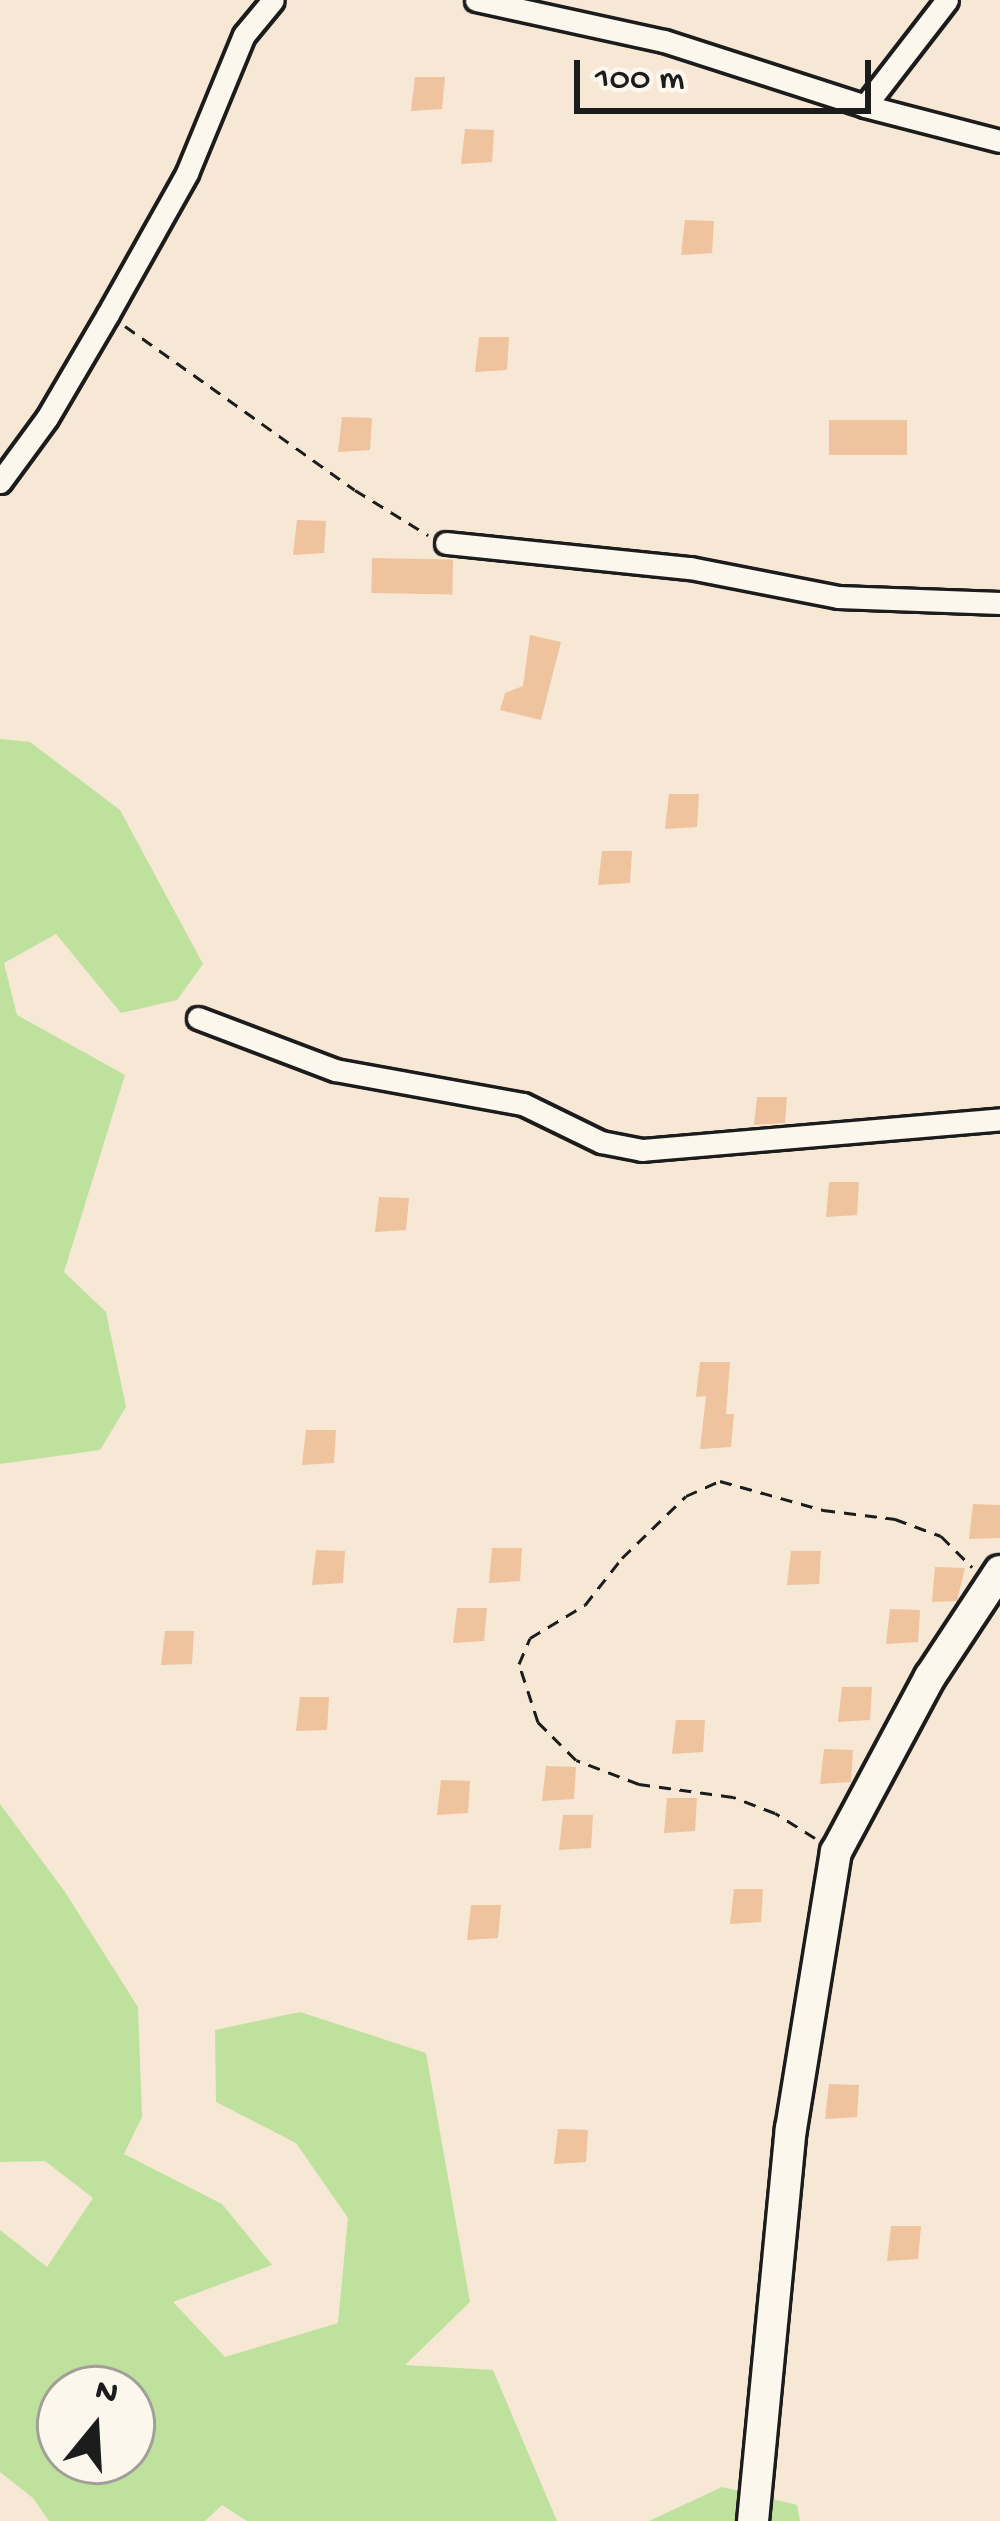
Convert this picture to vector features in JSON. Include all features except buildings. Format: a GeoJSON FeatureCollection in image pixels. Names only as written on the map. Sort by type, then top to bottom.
{"type":"FeatureCollection","features":[{"type":"Feature","properties":{"kind":"main road"},"geometry":{"type":"LineString","coordinates":[[753,2521],[791,2129],[836,1852],[930,1677],[997,1576]]}},
{"type":"Feature","properties":{"kind":"street"},"geometry":{"type":"LineString","coordinates":[[0,482],[47,418],[108,314],[187,173],[244,35],[273,0]]}},
{"type":"Feature","properties":{"kind":"street"},"geometry":{"type":"LineString","coordinates":[[476,0],[664,41],[865,106],[1000,140]]}},
{"type":"Feature","properties":{"kind":"street"},"geometry":{"type":"LineString","coordinates":[[865,106],[947,0]]}},
{"type":"Feature","properties":{"kind":"street"},"geometry":{"type":"LineString","coordinates":[[446,543],[690,568],[838,597],[1000,603]]}},
{"type":"Feature","properties":{"kind":"street"},"geometry":{"type":"LineString","coordinates":[[199,1018],[335,1070],[523,1104],[602,1142],[642,1150],[1000,1119]]}},
{"type":"Feature","properties":{"kind":"path"},"geometry":{"type":"LineString","coordinates":[[108,314],[355,490],[410,527],[446,543]]}},
{"type":"Feature","properties":{"kind":"path"},"geometry":{"type":"LineString","coordinates":[[836,1852],[775,1813],[733,1797],[639,1784],[576,1760],[538,1722],[519,1664],[530,1638],[585,1605],[622,1558],[686,1496],[720,1480],[823,1510],[910,1524],[941,1536],[961,1561],[997,1576]]}},
{"type":"Feature","properties":{"kind":"green space"},"geometry":{"type":"Polygon","coordinates":[[[0,739],[30,742],[120,810],[203,964],[177,1000],[121,1013],[56,934],[4,963],[17,1015],[125,1075],[64,1272],[106,1312],[126,1407],[100,1450],[0,1464],[0,739]]]}},
{"type":"Feature","properties":{"kind":"green space"},"geometry":{"type":"Polygon","coordinates":[[[0,1804],[65,1892],[138,2007],[142,2117],[124,2154],[222,2204],[272,2265],[173,2302],[225,2357],[338,2323],[348,2218],[296,2143],[216,2102],[215,2030],[300,2012],[426,2053],[470,2302],[405,2365],[493,2370],[557,2521],[247,2521],[222,2505],[205,2521],[49,2521],[33,2498],[0,2472],[0,2230],[47,2267],[93,2198],[45,2161],[0,2162],[0,1804]]]}},
{"type":"Feature","properties":{"kind":"green space"},"geometry":{"type":"Polygon","coordinates":[[[722,2487],[797,2505],[800,2521],[649,2521],[722,2487]]]}}]}
